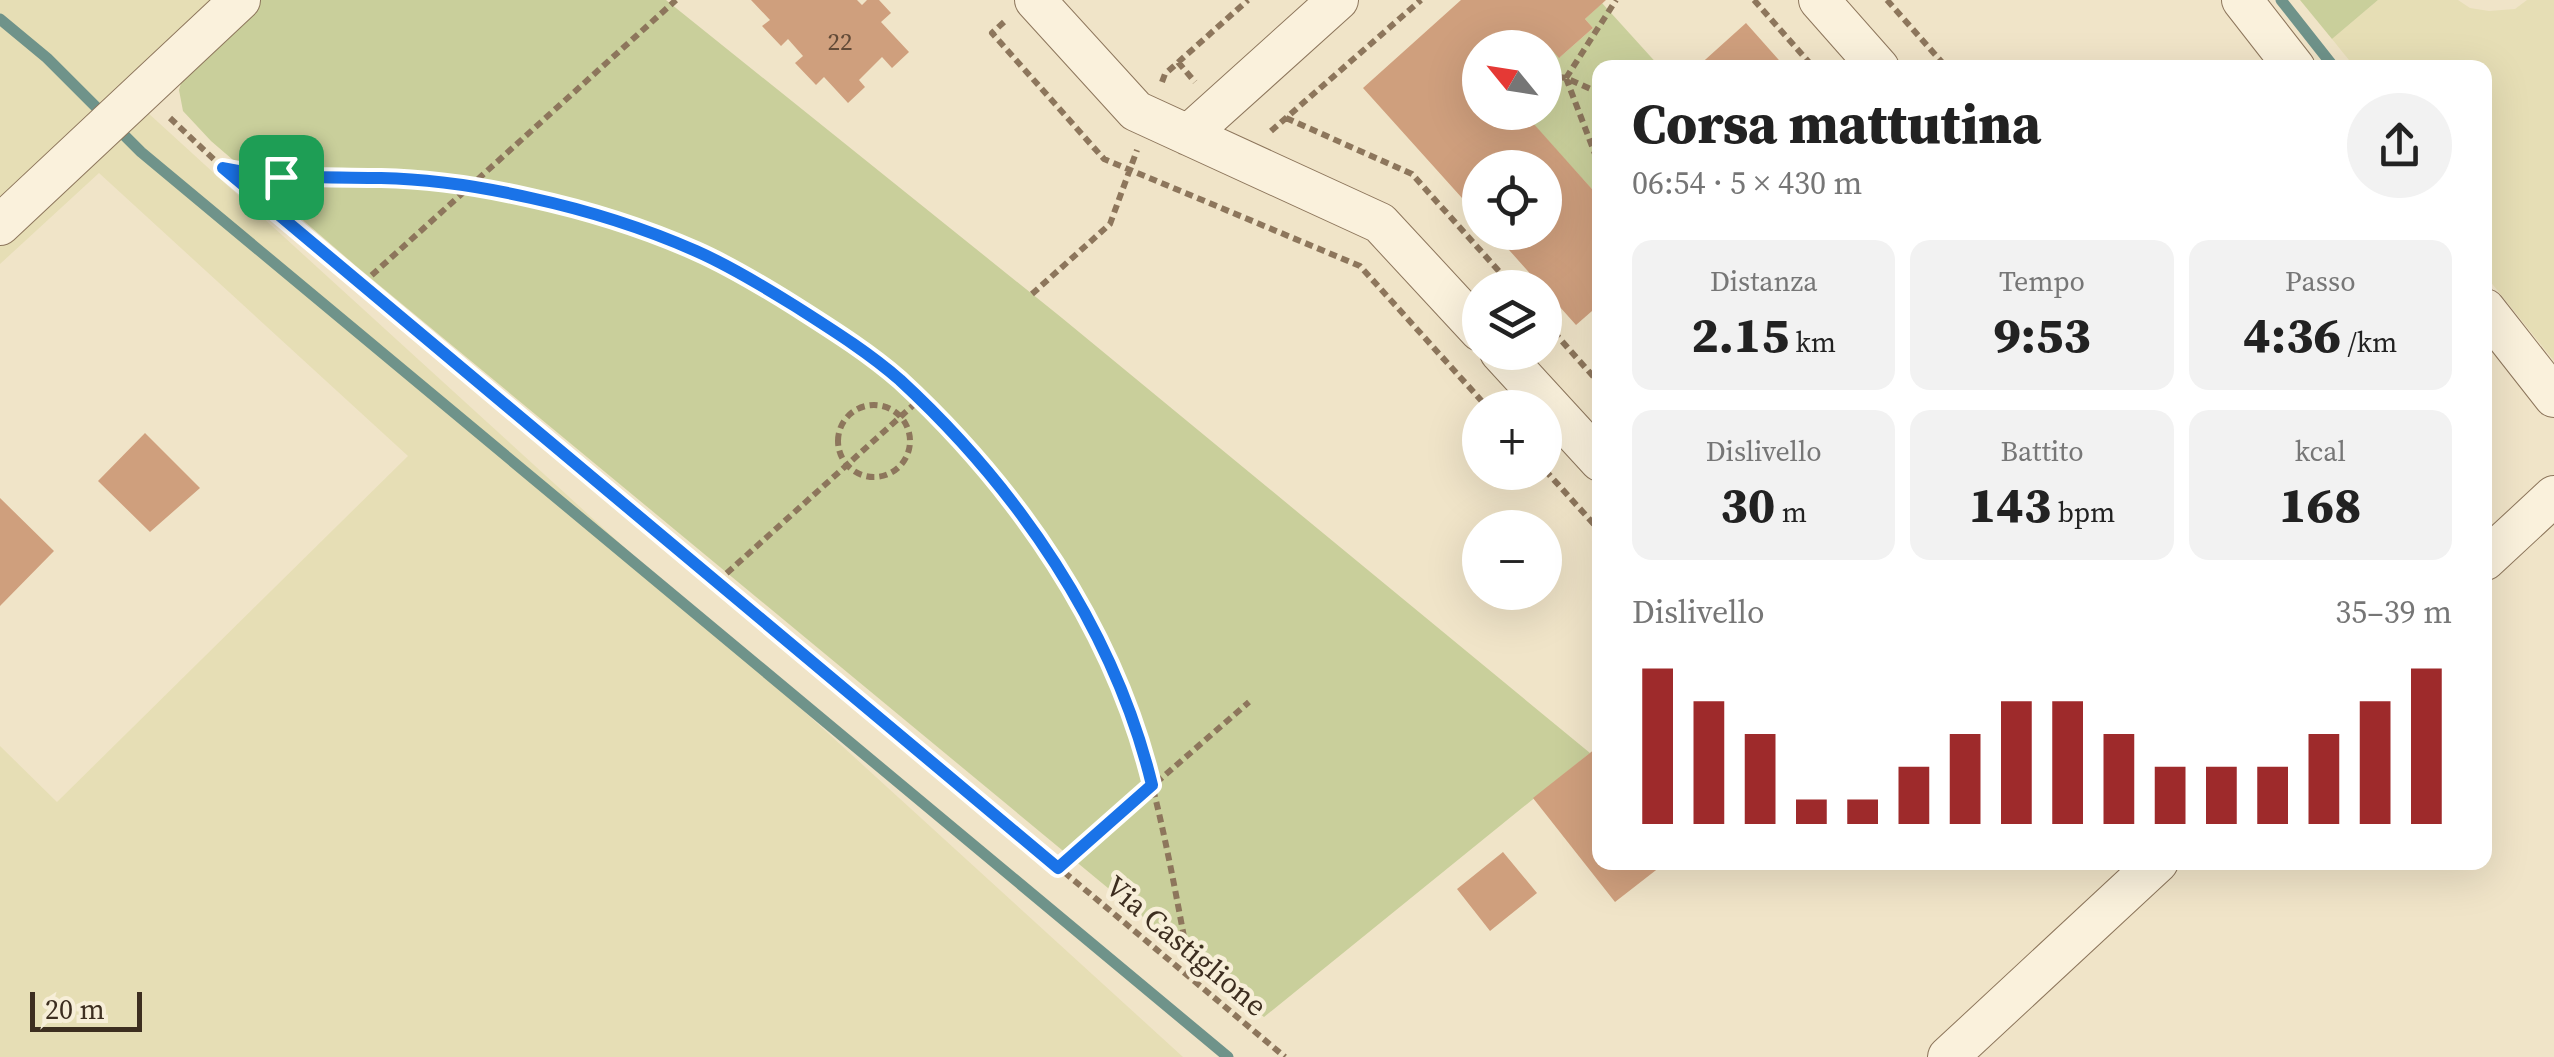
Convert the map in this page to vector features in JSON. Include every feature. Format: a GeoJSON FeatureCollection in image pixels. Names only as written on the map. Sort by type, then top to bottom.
{"type":"FeatureCollection","features":[{"type":"Feature","properties":{"kind":"street"},"geometry":{"type":"LineString","coordinates":[[0,226],[240,0]]}},
{"type":"Feature","properties":{"kind":"street"},"geometry":{"type":"LineString","coordinates":[[1188,134],[1338,0]]}},
{"type":"Feature","properties":{"kind":"street"},"geometry":{"type":"LineString","coordinates":[[1819,0],[1872,60]]}},
{"type":"Feature","properties":{"kind":"street"},"geometry":{"type":"LineString","coordinates":[[2242,0],[2289,60]]}},
{"type":"Feature","properties":{"kind":"street"},"geometry":{"type":"LineString","coordinates":[[1026,5],[1136,111],[1380,222],[1462,311]]}},
{"type":"Feature","properties":{"kind":"street"},"geometry":{"type":"LineString","coordinates":[[2492,319],[2554,397]]}},
{"type":"Feature","properties":{"kind":"street"},"geometry":{"type":"LineString","coordinates":[[1517,370],[1592,452]]}},
{"type":"Feature","properties":{"kind":"street"},"geometry":{"type":"LineString","coordinates":[[2492,554],[2554,496]]}},
{"type":"Feature","properties":{"kind":"street"},"geometry":{"type":"LineString","coordinates":[[1948,1057],[2149,870]]}},
{"type":"Feature","properties":{"kind":"path"},"geometry":{"type":"LineString","coordinates":[[1566,78],[1616,0]]}},
{"type":"Feature","properties":{"kind":"path"},"geometry":{"type":"LineString","coordinates":[[1754,0],[1807,60]]}},
{"type":"Feature","properties":{"kind":"path"},"geometry":{"type":"LineString","coordinates":[[1887,0],[1939,60]]}},
{"type":"Feature","properties":{"kind":"path"},"geometry":{"type":"LineString","coordinates":[[362,284],[671,1]]}},
{"type":"Feature","properties":{"kind":"path"},"geometry":{"type":"LineString","coordinates":[[1026,5],[992,32],[1104,159],[1360,266],[1472,390]]}},
{"type":"Feature","properties":{"kind":"path"},"geometry":{"type":"LineString","coordinates":[[1562,78],[1592,89]]}},
{"type":"Feature","properties":{"kind":"path"},"geometry":{"type":"LineString","coordinates":[[1566,78],[1592,147]]}},
{"type":"Feature","properties":{"kind":"path","name":"Via Castiglione"},"geometry":{"type":"LineString","coordinates":[[143,93],[223,168],[1284,1057]]}},
{"type":"Feature","properties":{"kind":"path"},"geometry":{"type":"LineString","coordinates":[[1286,118],[1412,174],[1498,270]]}},
{"type":"Feature","properties":{"kind":"path"},"geometry":{"type":"LineString","coordinates":[[223,168],[299,178],[382,178],[469,187],[548,202],[634,227],[698,252],[764,287],[840,335],[898,379],[959,440],[1026,520],[1074,594],[1114,670],[1152,785],[1192,980]]}},
{"type":"Feature","properties":{"kind":"path"},"geometry":{"type":"LineString","coordinates":[[1562,341],[1592,375]]}},
{"type":"Feature","properties":{"kind":"path"},"geometry":{"type":"LineString","coordinates":[[717,582],[919,400]]}},
{"type":"Feature","properties":{"kind":"path"},"geometry":{"type":"LineString","coordinates":[[870,404],[892,410],[900,417],[906,424],[910,443],[898,468],[872,476],[847,465],[838,445],[838,433],[849,414],[870,404]]}},
{"type":"Feature","properties":{"kind":"path"},"geometry":{"type":"LineString","coordinates":[[1562,489],[1592,522]]}},
{"type":"Feature","properties":{"kind":"path"},"geometry":{"type":"LineString","coordinates":[[1058,868],[1249,702]]}},
{"type":"Feature","properties":{"kind":"shaded area"},"geometry":{"type":"Polygon","coordinates":[[[0,0],[223,0],[124,91],[1183,1057],[0,1057],[0,746],[57,802],[408,456],[99,173],[0,264],[0,0]]]}},
{"type":"Feature","properties":{"kind":"shaded area"},"geometry":{"type":"Polygon","coordinates":[[[2378,0],[2458,0],[2470,8],[2489,11],[2515,9],[2527,0],[2554,0],[2554,361],[2492,284],[2492,60],[2349,60],[2332,39],[2378,0]]]}},
{"type":"Feature","properties":{"kind":"green space"},"geometry":{"type":"Polygon","coordinates":[[[258,0],[666,0],[1062,318],[1590,753],[1264,1017],[356,266],[211,141],[183,111],[179,90],[187,63],[258,0]]]}},
{"type":"Feature","properties":{"kind":"green space"},"geometry":{"type":"Polygon","coordinates":[[[2300,0],[2378,0],[2332,39],[2300,0]]]}},
{"type":"Feature","properties":{"kind":"green space"},"geometry":{"type":"Polygon","coordinates":[[[1602,3],[1654,60],[1592,60],[1592,189],[1562,156],[1562,150],[1557,150],[1538,130],[1562,130],[1562,55],[1593,28],[1585,19],[1602,3]]]}},
{"type":"Feature","properties":{"kind":"building"},"geometry":{"type":"Polygon","coordinates":[[[751,0],[857,0],[862,5],[867,0],[879,0],[891,13],[881,22],[909,52],[892,68],[882,57],[859,80],[865,87],[848,103],[824,77],[816,85],[795,63],[803,56],[788,39],[781,46],[762,26],[770,20],[751,0]]]}},
{"type":"Feature","properties":{"kind":"building"},"geometry":{"type":"Polygon","coordinates":[[[1461,0],[1606,0],[1585,19],[1593,28],[1562,55],[1562,30],[1462,30],[1462,130],[1539,130],[1557,150],[1462,150],[1462,198],[1363,88],[1461,0]]]}},
{"type":"Feature","properties":{"kind":"building"},"geometry":{"type":"Polygon","coordinates":[[[1746,23],[1779,60],[1705,60],[1746,23]]]}},
{"type":"Feature","properties":{"kind":"building"},"geometry":{"type":"Polygon","coordinates":[[[1562,156],[1592,189],[1592,311],[1576,325],[1562,309],[1562,270],[1527,270],[1509,250],[1562,250],[1562,156]]]}},
{"type":"Feature","properties":{"kind":"building"},"geometry":{"type":"Polygon","coordinates":[[[145,433],[200,488],[150,532],[98,481],[145,433]]]}},
{"type":"Feature","properties":{"kind":"building"},"geometry":{"type":"Polygon","coordinates":[[[0,498],[54,551],[0,606],[0,498]]]}},
{"type":"Feature","properties":{"kind":"building"},"geometry":{"type":"Polygon","coordinates":[[[1592,751],[1592,870],[1656,870],[1615,902],[1533,798],[1592,751]]]}},
{"type":"Feature","properties":{"kind":"building"},"geometry":{"type":"Polygon","coordinates":[[[1503,852],[1537,893],[1490,931],[1457,889],[1503,852]]]}},
{"type":"Feature","properties":{"kind":"waterway"},"geometry":{"type":"LineString","coordinates":[[2281,0],[2328,60]]}},
{"type":"Feature","properties":{"kind":"waterway"},"geometry":{"type":"LineString","coordinates":[[0,19],[47,58],[141,152],[1228,1057]]}},
{"type":"Feature","properties":{"kind":"route"},"geometry":{"type":"LineString","coordinates":[[223,168],[281,177],[438,182],[530,198],[634,227],[698,252],[764,287],[840,335],[898,379],[959,440],[1026,520],[1074,594],[1114,670],[1152,785],[1058,868],[223,168]]}}]}
